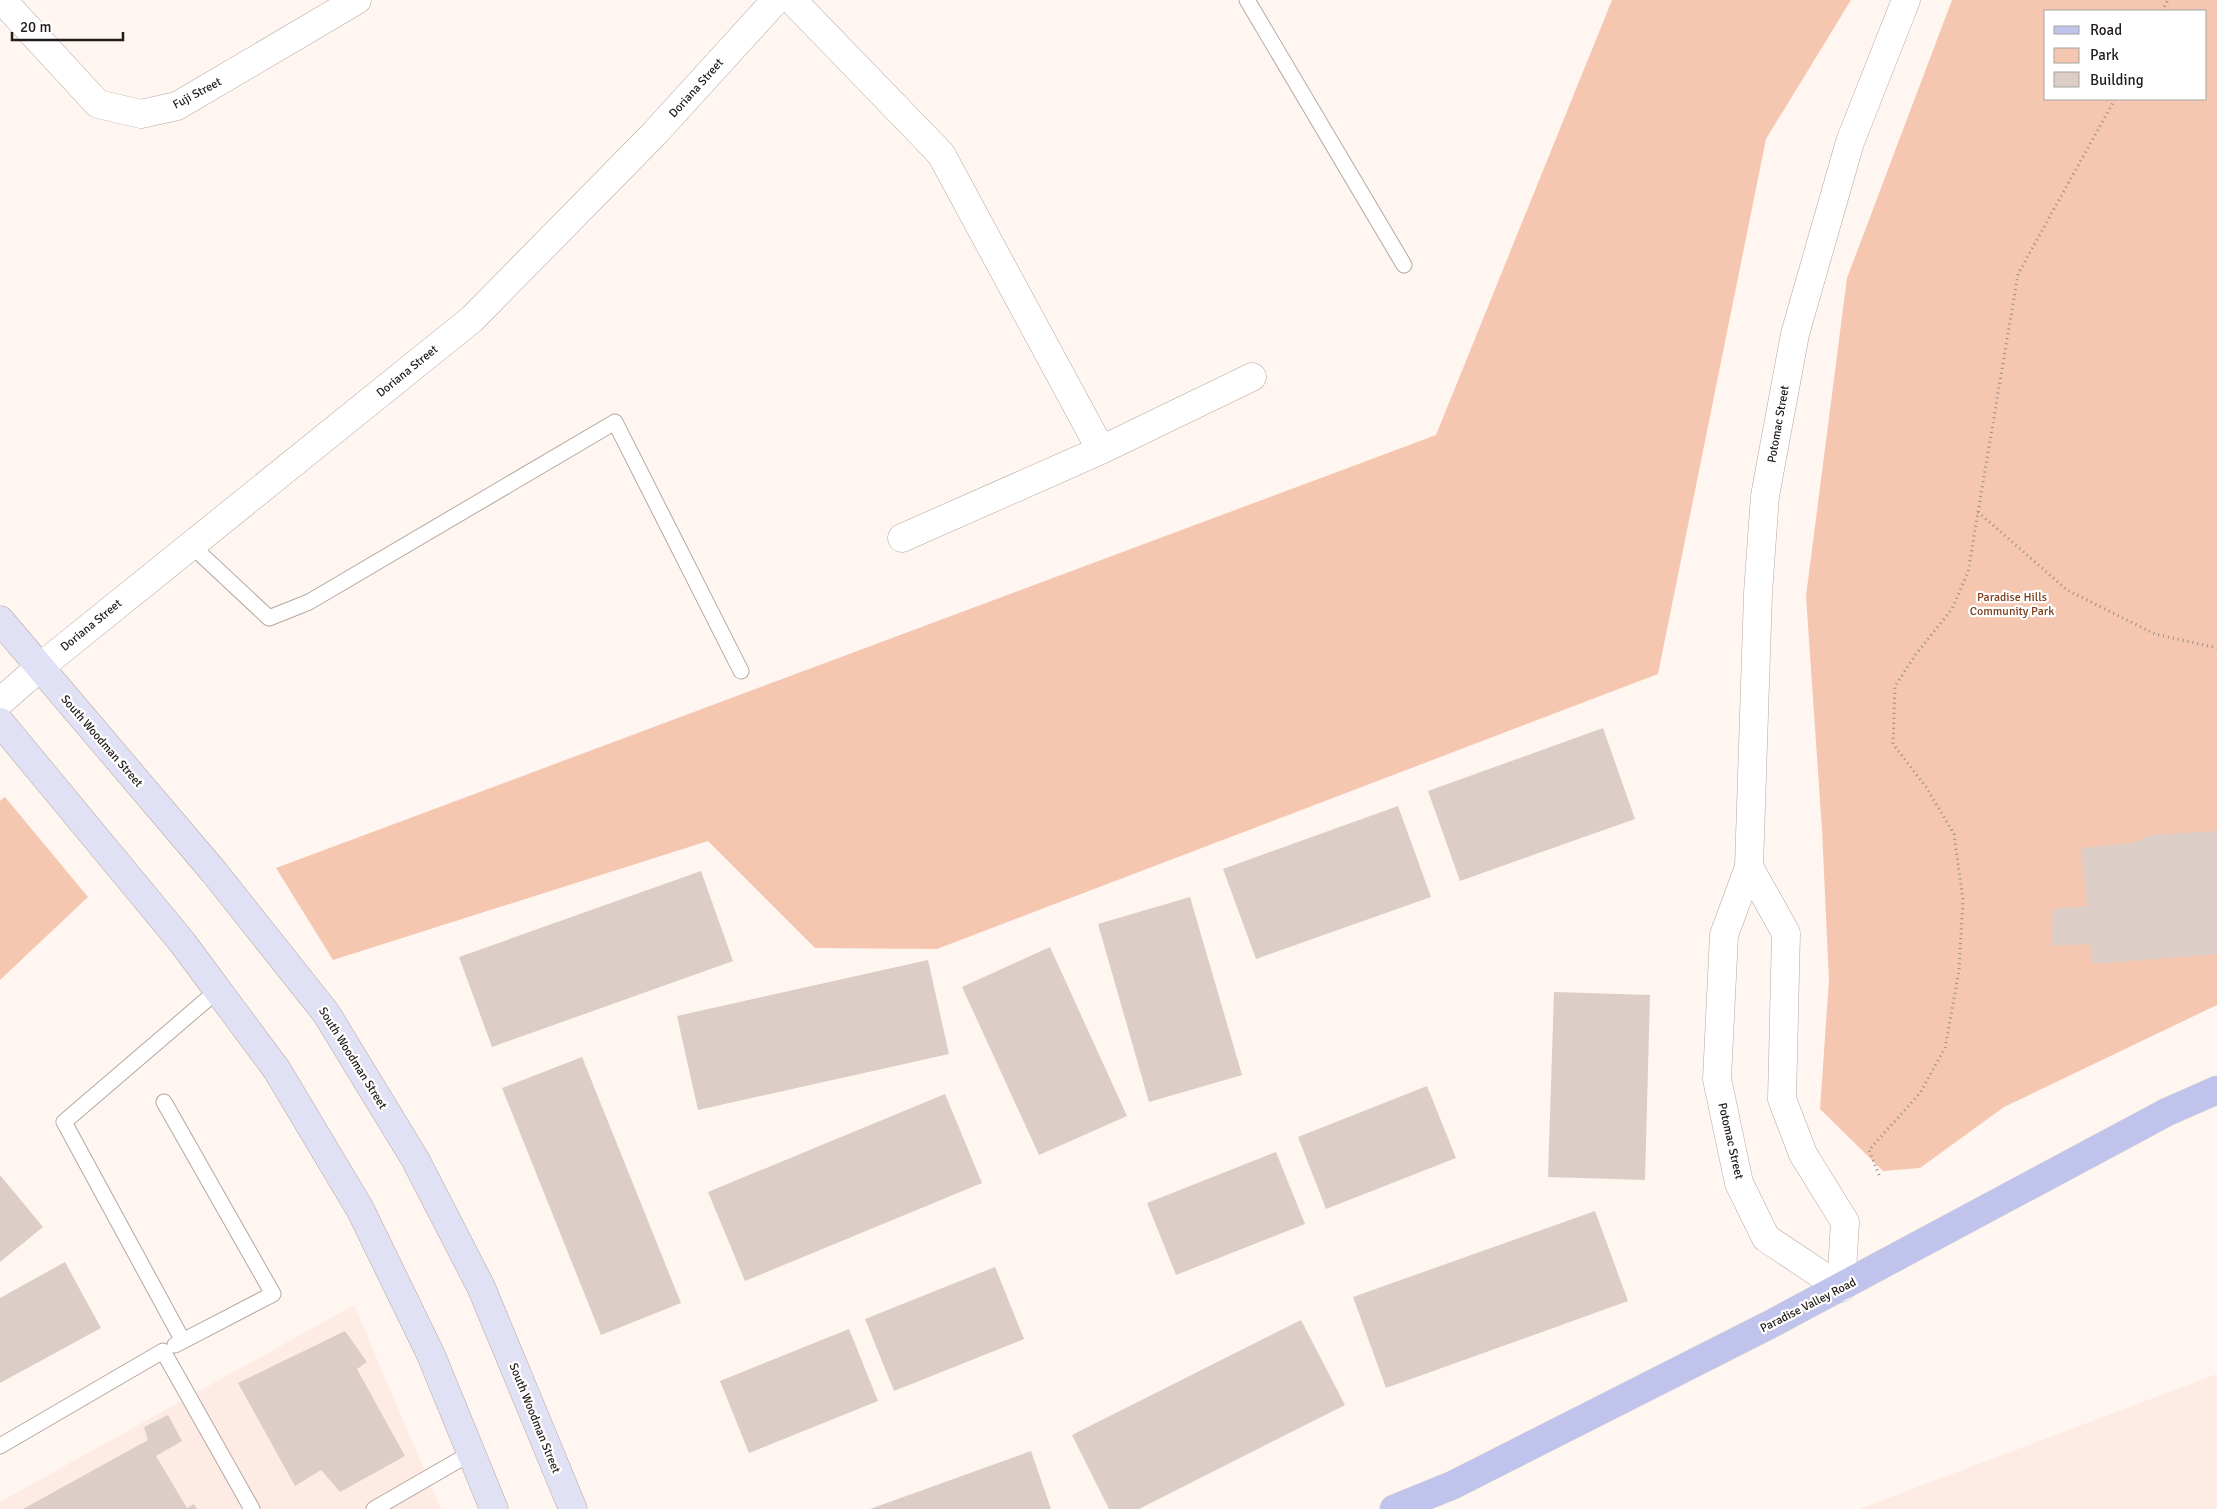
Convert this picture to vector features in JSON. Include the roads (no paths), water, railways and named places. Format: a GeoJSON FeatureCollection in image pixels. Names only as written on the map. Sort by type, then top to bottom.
{"type":"FeatureCollection","features":[{"type":"Feature","properties":{"kind":"main road","name":"South Woodman Street"},"geometry":{"type":"LineString","coordinates":[[0,620],[214,872],[326,1013],[415,1159],[481,1287],[573,1509]]}},
{"type":"Feature","properties":{"kind":"main road"},"geometry":{"type":"LineString","coordinates":[[0,722],[182,942],[277,1070],[360,1208],[431,1355],[494,1509]]}},
{"type":"Feature","properties":{"kind":"main road","name":"Paradise Valley Road"},"geometry":{"type":"LineString","coordinates":[[1394,1509],[1453,1485],[1842,1288],[2167,1112],[2217,1090]]}},
{"type":"Feature","properties":{"kind":"street","name":"Fuji Street"},"geometry":{"type":"LineString","coordinates":[[2,0],[98,104],[141,114],[177,106],[357,0]]}},
{"type":"Feature","properties":{"kind":"street","name":"Doriana Street"},"geometry":{"type":"LineString","coordinates":[[0,702],[39,668],[472,319],[654,134],[776,0]]}},
{"type":"Feature","properties":{"kind":"street"},"geometry":{"type":"LineString","coordinates":[[792,0],[941,154],[1101,450]]}},
{"type":"Feature","properties":{"kind":"street","name":"Potomac Street"},"geometry":{"type":"LineString","coordinates":[[1842,1288],[1766,1238],[1740,1183],[1717,1079],[1724,935],[1749,867],[1758,594],[1765,496],[1794,334],[1850,142],[1906,0]]}},
{"type":"Feature","properties":{"kind":"street"},"geometry":{"type":"LineString","coordinates":[[902,538],[1101,450],[1252,377]]}},
{"type":"Feature","properties":{"kind":"street"},"geometry":{"type":"LineString","coordinates":[[1749,867],[1786,933],[1782,1099],[1803,1154],[1845,1222],[1842,1288]]}},
{"type":"Feature","properties":{"kind":"lane"},"geometry":{"type":"LineString","coordinates":[[1247,0],[1404,264]]}},
{"type":"Feature","properties":{"kind":"lane"},"geometry":{"type":"LineString","coordinates":[[191,545],[268,618],[309,602],[615,422],[741,671]]}},
{"type":"Feature","properties":{"kind":"lane"},"geometry":{"type":"LineString","coordinates":[[183,1341],[64,1122],[218,990]]}},
{"type":"Feature","properties":{"kind":"lane"},"geometry":{"type":"LineString","coordinates":[[0,1446],[163,1352],[273,1294],[164,1102]]}},
{"type":"Feature","properties":{"kind":"lane"},"geometry":{"type":"LineString","coordinates":[[163,1352],[252,1509]]}},
{"type":"Feature","properties":{"kind":"lane"},"geometry":{"type":"LineString","coordinates":[[379,1508],[471,1453]]}},
{"type":"Feature","properties":{"kind":"park label","name":"Paradise Hills Community Park"},"geometry":{"type":"Point","coordinates":[2012,604]}}]}
